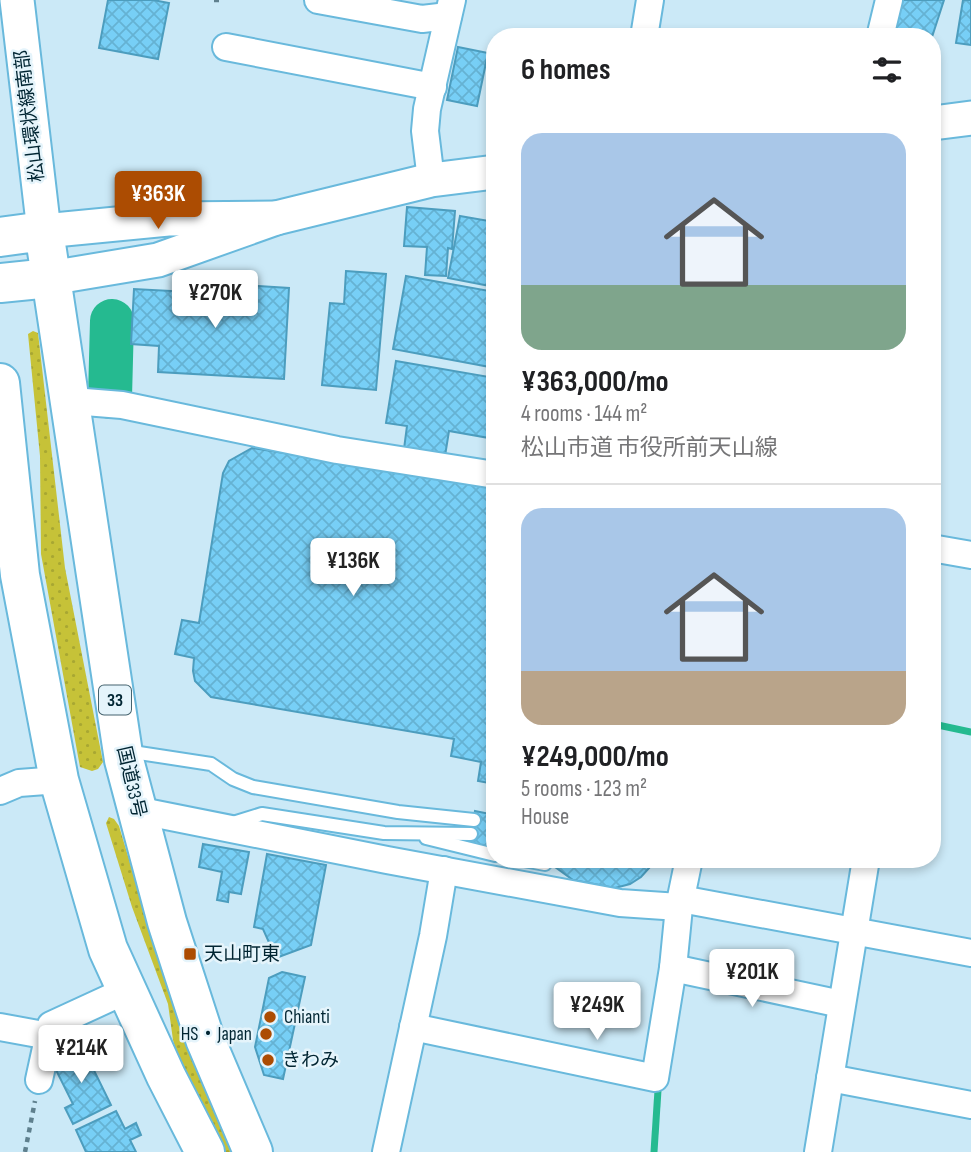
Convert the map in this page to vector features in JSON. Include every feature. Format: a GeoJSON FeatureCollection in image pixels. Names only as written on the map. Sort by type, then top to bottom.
{"type":"FeatureCollection","features":[{"type":"Feature","properties":{"kind":"highway"},"geometry":{"type":"LineString","coordinates":[[0,237],[44,231]]}},
{"type":"Feature","properties":{"kind":"highway","name":"国道33号"},"geometry":{"type":"LineString","coordinates":[[44,231],[122,750],[167,922],[205,1038],[253,1152]]}},
{"type":"Feature","properties":{"kind":"highway"},"geometry":{"type":"LineString","coordinates":[[0,283],[50,278]]}},
{"type":"Feature","properties":{"kind":"highway"},"geometry":{"type":"LineString","coordinates":[[0,383],[20,575],[59,780],[108,949],[166,1076],[205,1152]]}},
{"type":"Feature","properties":{"kind":"street","name":"松山環状線南部"},"geometry":{"type":"LineString","coordinates":[[17,0],[44,231]]}},
{"type":"Feature","properties":{"kind":"street"},"geometry":{"type":"LineString","coordinates":[[317,0],[422,19],[450,8]]}},
{"type":"Feature","properties":{"kind":"street"},"geometry":{"type":"LineString","coordinates":[[645,28],[650,0]]}},
{"type":"Feature","properties":{"kind":"street"},"geometry":{"type":"LineString","coordinates":[[882,28],[889,0]]}},
{"type":"Feature","properties":{"kind":"street"},"geometry":{"type":"LineString","coordinates":[[431,180],[425,131],[450,8]]}},
{"type":"Feature","properties":{"kind":"street"},"geometry":{"type":"LineString","coordinates":[[226,47],[433,86]]}},
{"type":"Feature","properties":{"kind":"street"},"geometry":{"type":"LineString","coordinates":[[941,125],[971,118]]}},
{"type":"Feature","properties":{"kind":"street"},"geometry":{"type":"LineString","coordinates":[[50,278],[158,260],[276,218],[431,180],[486,173]]}},
{"type":"Feature","properties":{"kind":"street"},"geometry":{"type":"LineString","coordinates":[[44,231],[168,219],[276,218]]}},
{"type":"Feature","properties":{"kind":"street"},"geometry":{"type":"LineString","coordinates":[[69,404],[85,402],[122,405],[337,450],[486,474]]}},
{"type":"Feature","properties":{"kind":"street"},"geometry":{"type":"LineString","coordinates":[[941,553],[971,555]]}},
{"type":"Feature","properties":{"kind":"street"},"geometry":{"type":"LineString","coordinates":[[0,791],[19,783],[59,780]]}},
{"type":"Feature","properties":{"kind":"street"},"geometry":{"type":"LineString","coordinates":[[136,810],[620,903],[680,903],[853,930],[971,953]]}},
{"type":"Feature","properties":{"kind":"street"},"geometry":{"type":"LineString","coordinates":[[413,1027],[655,1078],[687,868]]}},
{"type":"Feature","properties":{"kind":"street"},"geometry":{"type":"LineString","coordinates":[[818,1152],[864,868]]}},
{"type":"Feature","properties":{"kind":"street"},"geometry":{"type":"LineString","coordinates":[[386,1152],[433,936],[444,870]]}},
{"type":"Feature","properties":{"kind":"street"},"geometry":{"type":"LineString","coordinates":[[673,968],[841,1004]]}},
{"type":"Feature","properties":{"kind":"street"},"geometry":{"type":"LineString","coordinates":[[39,1080],[51,1025],[127,990]]}},
{"type":"Feature","properties":{"kind":"street"},"geometry":{"type":"LineString","coordinates":[[0,1027],[49,1036]]}},
{"type":"Feature","properties":{"kind":"street"},"geometry":{"type":"LineString","coordinates":[[830,1078],[971,1105]]}},
{"type":"Feature","properties":{"kind":"lane"},"geometry":{"type":"LineString","coordinates":[[122,750],[211,764],[233,779],[253,787],[398,812],[474,820]]}},
{"type":"Feature","properties":{"kind":"lane"},"geometry":{"type":"LineString","coordinates":[[220,827],[262,814],[384,833],[471,834]]}},
{"type":"Feature","properties":{"kind":"lane"},"geometry":{"type":"LineString","coordinates":[[413,835],[486,853]]}},
{"type":"Feature","properties":{"kind":"path"},"geometry":{"type":"LineString","coordinates":[[214,0],[223,0]]}},
{"type":"Feature","properties":{"kind":"path"},"geometry":{"type":"LineString","coordinates":[[25,1152],[39,1080]]}},
{"type":"Feature","properties":{"kind":"shaded area"},"geometry":{"type":"Polygon","coordinates":[[[33,331],[38,333],[65,568],[103,762],[98,769],[92,771],[80,767],[41,554],[40,456],[28,334],[33,331]]]}},
{"type":"Feature","properties":{"kind":"shaded area"},"geometry":{"type":"Polygon","coordinates":[[[109,817],[119,826],[184,1032],[233,1152],[225,1152],[180,1064],[173,1040],[168,1004],[132,907],[106,823],[109,817]]]}},
{"type":"Feature","properties":{"kind":"building"},"geometry":{"type":"Polygon","coordinates":[[[108,0],[153,0],[169,3],[158,59],[99,48],[108,0]]]}},
{"type":"Feature","properties":{"kind":"building"},"geometry":{"type":"Polygon","coordinates":[[[901,0],[944,0],[935,28],[893,28],[901,0]]]}},
{"type":"Feature","properties":{"kind":"building"},"geometry":{"type":"Polygon","coordinates":[[[963,0],[971,0],[971,45],[956,43],[963,0]]]}},
{"type":"Feature","properties":{"kind":"building"},"geometry":{"type":"Polygon","coordinates":[[[458,47],[486,53],[477,106],[447,100],[458,47]]]}},
{"type":"Feature","properties":{"kind":"building"},"geometry":{"type":"Polygon","coordinates":[[[407,207],[455,211],[452,249],[448,248],[446,276],[425,275],[427,247],[404,246],[407,207]]]}},
{"type":"Feature","properties":{"kind":"building"},"geometry":{"type":"Polygon","coordinates":[[[460,216],[486,220],[486,285],[448,278],[460,216]]]}},
{"type":"Feature","properties":{"kind":"building"},"geometry":{"type":"Polygon","coordinates":[[[346,271],[386,274],[376,390],[322,385],[330,303],[344,304],[346,271]]]}},
{"type":"Feature","properties":{"kind":"building"},"geometry":{"type":"Polygon","coordinates":[[[406,276],[486,290],[486,366],[393,349],[406,276]]]}},
{"type":"Feature","properties":{"kind":"building"},"geometry":{"type":"Polygon","coordinates":[[[229,284],[289,288],[284,379],[158,372],[159,346],[131,344],[134,289],[228,294],[229,284]]]}},
{"type":"Feature","properties":{"kind":"building"},"geometry":{"type":"Polygon","coordinates":[[[396,361],[486,376],[486,437],[449,431],[445,456],[404,449],[407,426],[386,423],[396,361]]]}},
{"type":"Feature","properties":{"kind":"building"},"geometry":{"type":"Polygon","coordinates":[[[252,448],[486,486],[486,782],[478,781],[481,762],[451,756],[454,739],[211,697],[195,681],[194,658],[175,654],[182,620],[199,623],[223,473],[229,461],[252,448]]]}},
{"type":"Feature","properties":{"kind":"building"},"geometry":{"type":"Polygon","coordinates":[[[475,811],[486,813],[486,847],[469,844],[475,811]]]}},
{"type":"Feature","properties":{"kind":"building"},"geometry":{"type":"Polygon","coordinates":[[[203,844],[249,852],[241,894],[229,892],[228,902],[217,900],[222,872],[199,867],[203,844]]]}},
{"type":"Feature","properties":{"kind":"building"},"geometry":{"type":"Polygon","coordinates":[[[267,854],[326,865],[311,945],[276,958],[263,929],[254,927],[267,854]]]}},
{"type":"Feature","properties":{"kind":"building"},"geometry":{"type":"Polygon","coordinates":[[[556,868],[649,868],[630,884],[615,888],[573,880],[556,868]]]}},
{"type":"Feature","properties":{"kind":"building"},"geometry":{"type":"Polygon","coordinates":[[[282,972],[305,977],[283,1079],[264,1075],[255,1047],[269,978],[282,972]]]}},
{"type":"Feature","properties":{"kind":"building"},"geometry":{"type":"Polygon","coordinates":[[[82,1046],[111,1105],[73,1124],[65,1108],[73,1104],[52,1062],[82,1046]]]}},
{"type":"Feature","properties":{"kind":"building"},"geometry":{"type":"Polygon","coordinates":[[[116,1111],[125,1129],[136,1123],[141,1135],[130,1140],[136,1152],[86,1152],[76,1130],[116,1111]]]}},
{"type":"Feature","properties":{"kind":"waterway"},"geometry":{"type":"LineString","coordinates":[[110,397],[112,321]]}},
{"type":"Feature","properties":{"kind":"waterway"},"geometry":{"type":"LineString","coordinates":[[941,726],[971,732]]}},
{"type":"Feature","properties":{"kind":"waterway"},"geometry":{"type":"LineString","coordinates":[[654,1152],[658,1090]]}},
{"type":"Feature","properties":{"kind":"place","name":"天山町東"},"geometry":{"type":"Point","coordinates":[190,954]}},
{"type":"Feature","properties":{"kind":"place","name":"Chianti"},"geometry":{"type":"Point","coordinates":[270,1017]}},
{"type":"Feature","properties":{"kind":"place","name":"HS・Japan"},"geometry":{"type":"Point","coordinates":[266,1034]}},
{"type":"Feature","properties":{"kind":"place","name":"きわみ"},"geometry":{"type":"Point","coordinates":[268,1060]}}]}
